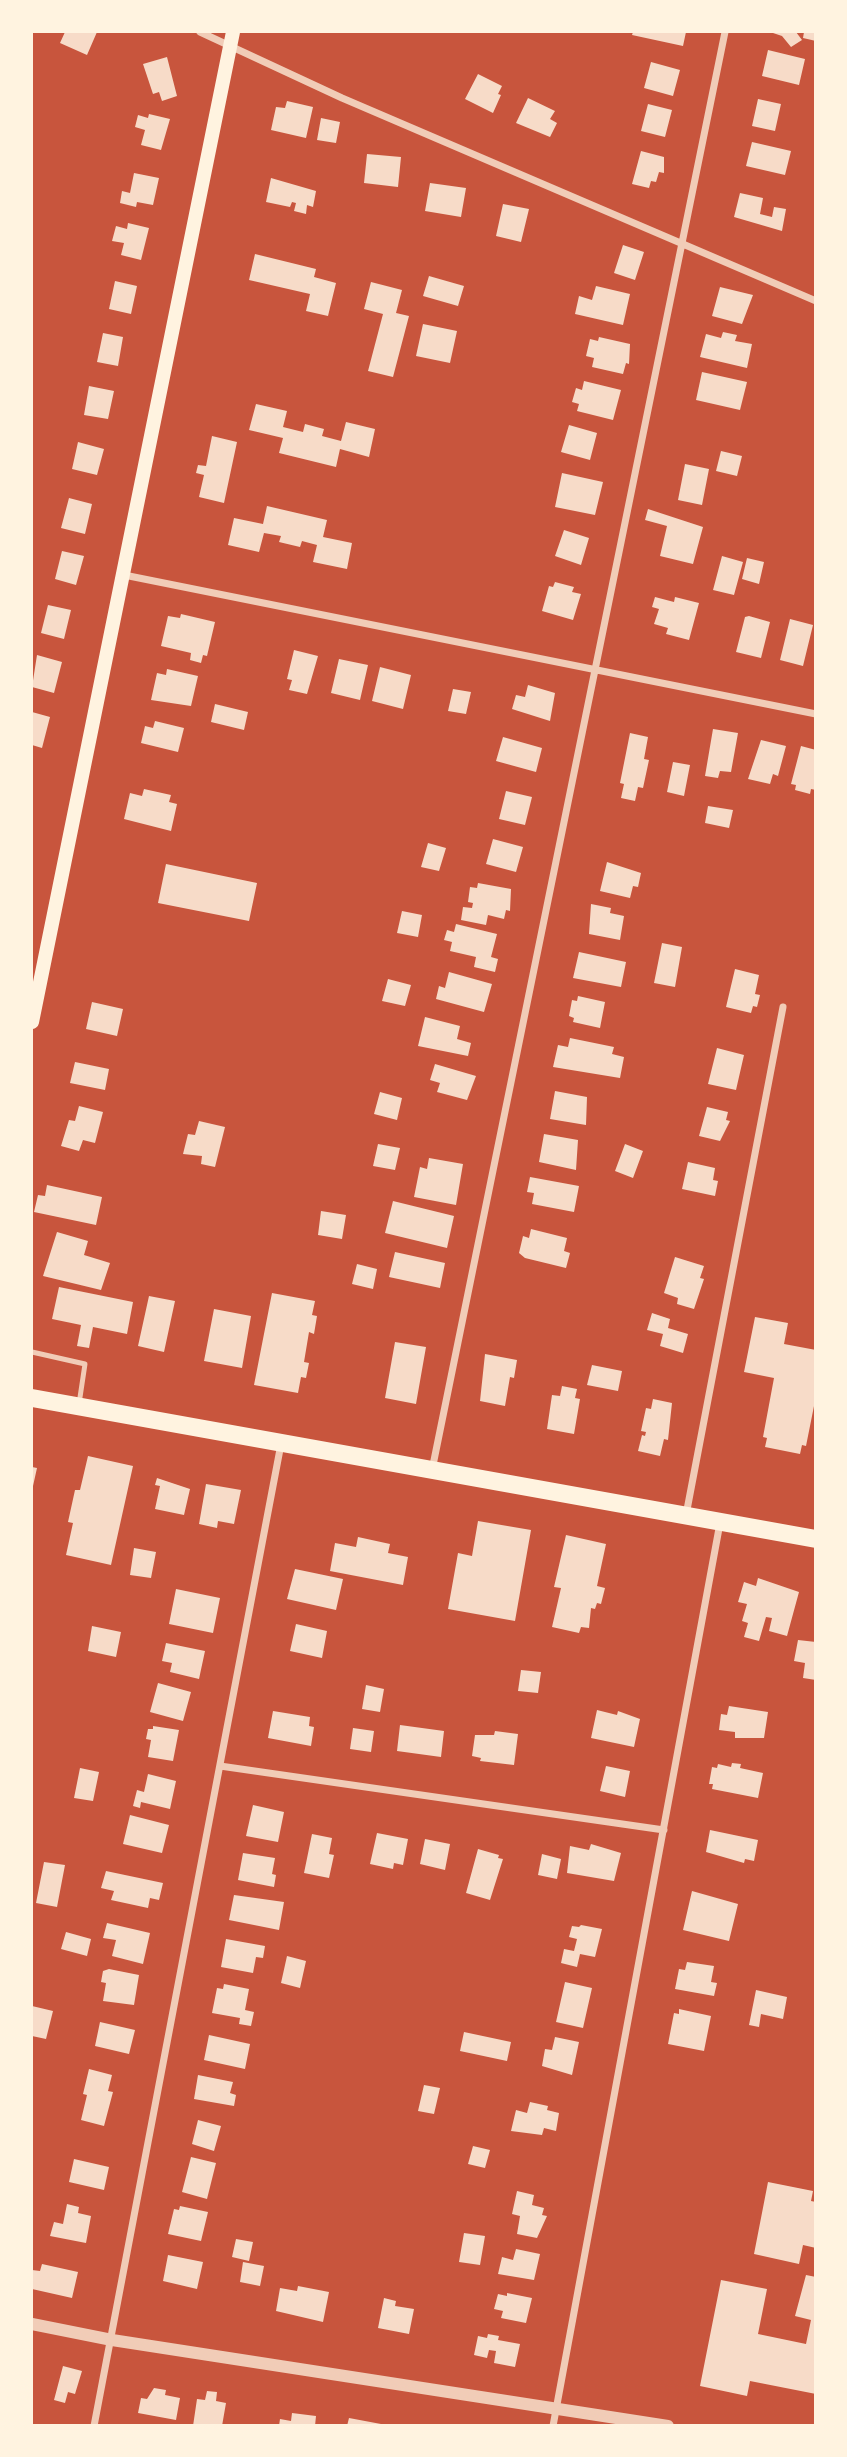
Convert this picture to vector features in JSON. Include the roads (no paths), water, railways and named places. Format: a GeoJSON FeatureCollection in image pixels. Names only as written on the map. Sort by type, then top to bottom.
{"type":"FeatureCollection","features":[{"type":"Feature","properties":{"kind":"main road"},"geometry":{"type":"LineString","coordinates":[[32,1022],[231,37]]}},
{"type":"Feature","properties":{"kind":"main road"},"geometry":{"type":"LineString","coordinates":[[32,1398],[816,1539]]}},
{"type":"Feature","properties":{"kind":"street"},"geometry":{"type":"LineString","coordinates":[[200,32],[231,37],[342,98],[816,301]]}},
{"type":"Feature","properties":{"kind":"street"},"geometry":{"type":"LineString","coordinates":[[432,1470],[725,32]]}},
{"type":"Feature","properties":{"kind":"street"},"geometry":{"type":"LineString","coordinates":[[124,575],[816,713]]}},
{"type":"Feature","properties":{"kind":"street"},"geometry":{"type":"LineString","coordinates":[[686,1516],[783,1007]]}},
{"type":"Feature","properties":{"kind":"street"},"geometry":{"type":"LineString","coordinates":[[94,2426],[281,1443]]}},
{"type":"Feature","properties":{"kind":"street"},"geometry":{"type":"LineString","coordinates":[[553,2426],[720,1522]]}},
{"type":"Feature","properties":{"kind":"street"},"geometry":{"type":"LineString","coordinates":[[220,1766],[664,1830]]}},
{"type":"Feature","properties":{"kind":"street"},"geometry":{"type":"LineString","coordinates":[[32,2324],[112,2340],[668,2426]]}},
{"type":"Feature","properties":{"kind":"lane"},"geometry":{"type":"LineString","coordinates":[[32,1352],[85,1364],[79,1407]]}}]}
